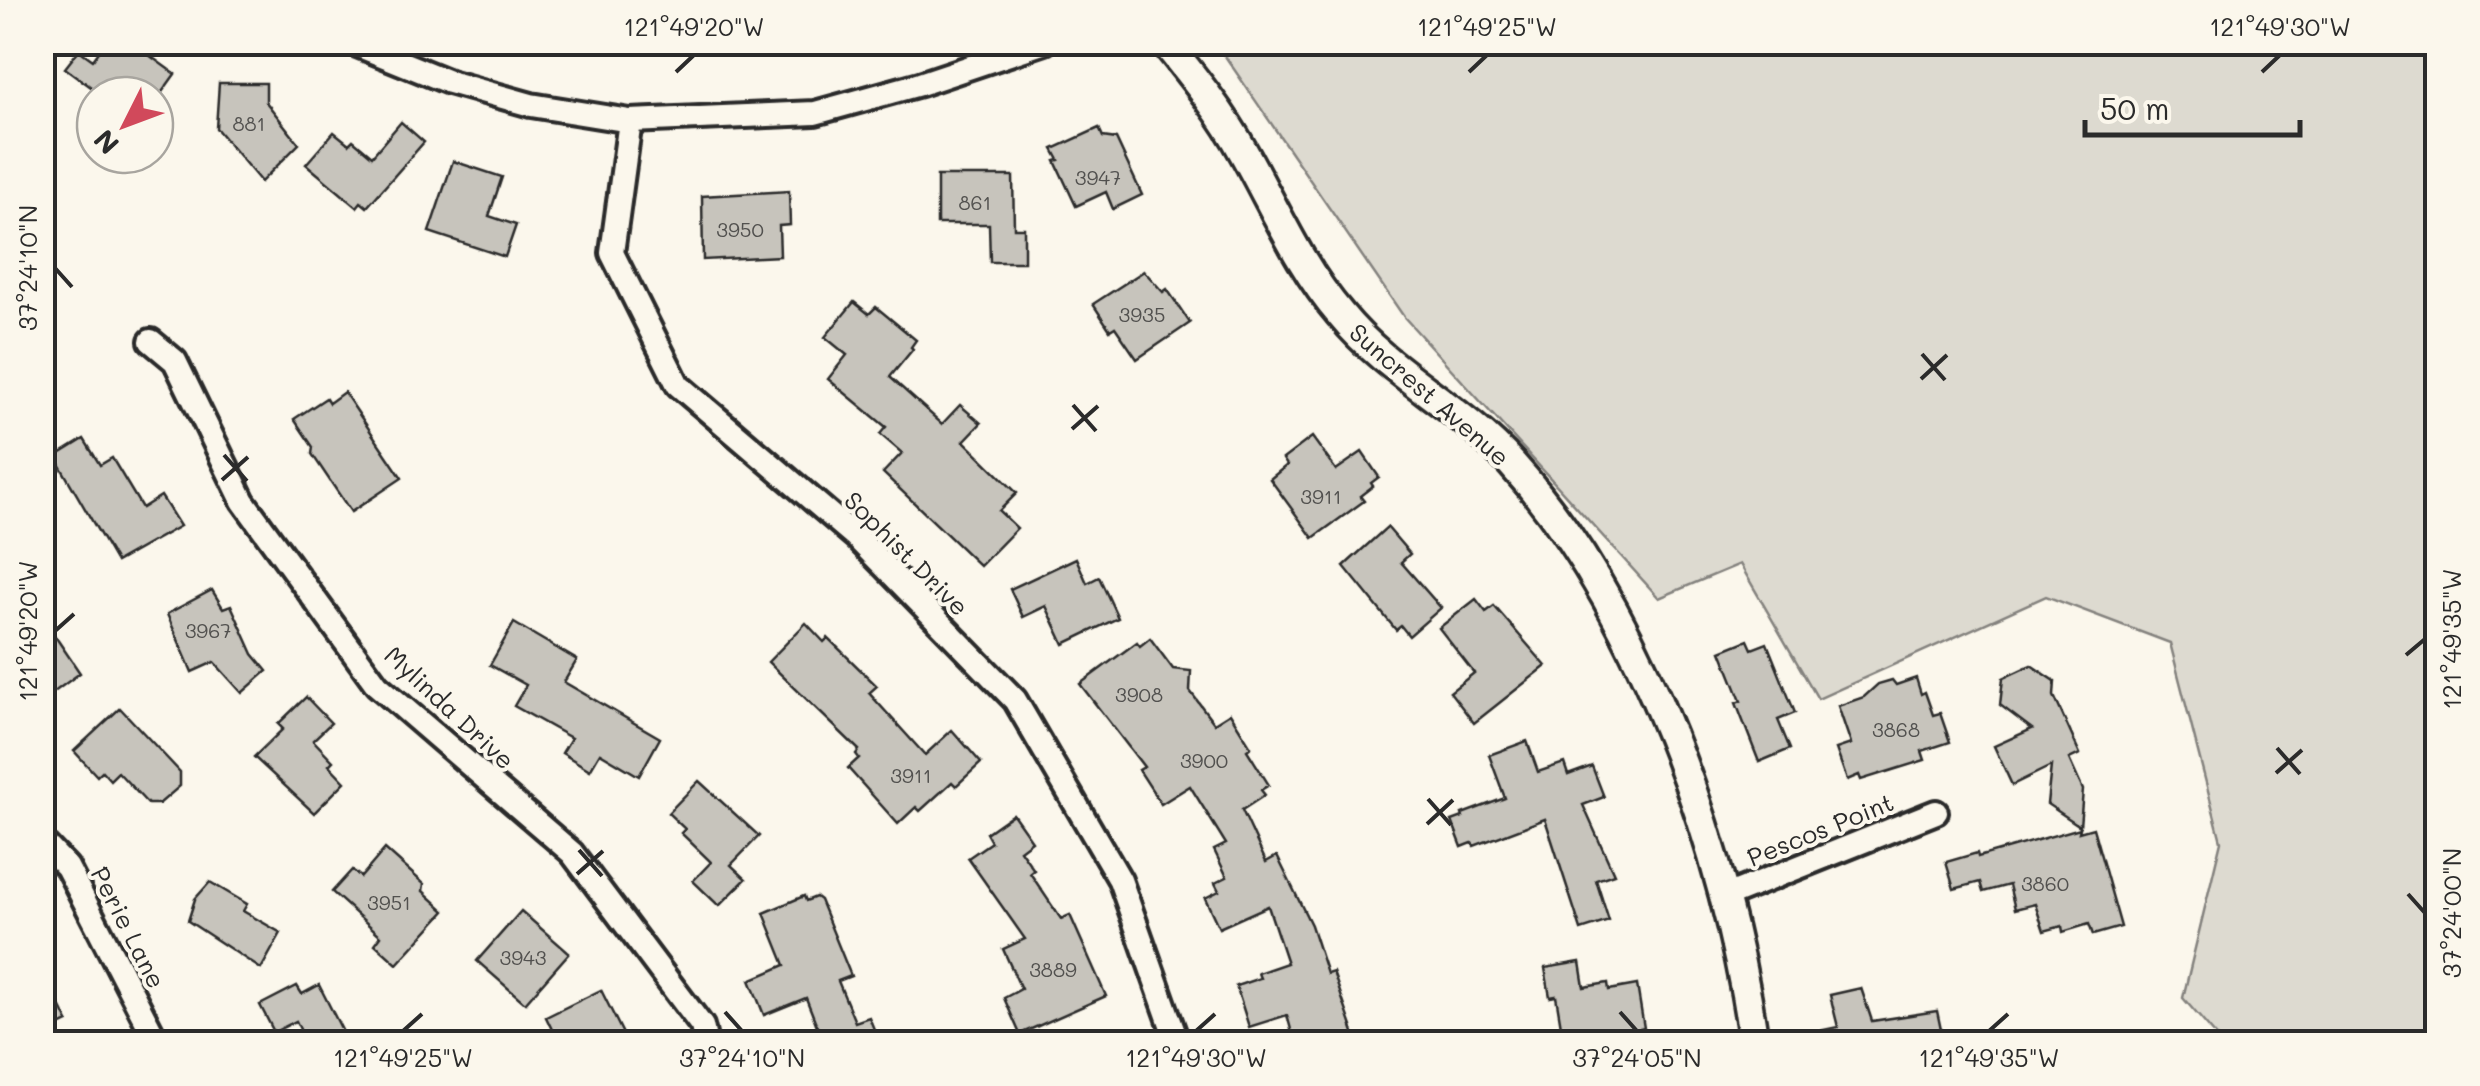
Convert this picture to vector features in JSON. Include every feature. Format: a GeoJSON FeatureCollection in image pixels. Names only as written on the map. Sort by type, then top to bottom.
{"type":"FeatureCollection","features":[{"type":"Feature","properties":{"kind":"street"},"geometry":{"type":"LineString","coordinates":[[350,42],[449,82],[531,105],[630,122],[814,113],[920,84],[1045,42]]}},
{"type":"Feature","properties":{"kind":"street","name":"Suncrest Avenue"},"geometry":{"type":"LineString","coordinates":[[1165,42],[1243,150],[1290,244],[1341,316],[1397,370],[1456,412],[1510,462],[1562,526],[1600,586],[1642,671],[1691,788],[1724,897],[1754,1044]]}},
{"type":"Feature","properties":{"kind":"street","name":"Sophist Drive"},"geometry":{"type":"LineString","coordinates":[[630,122],[612,253],[678,386],[856,537],[1015,700],[1120,880],[1178,1044]]}},
{"type":"Feature","properties":{"kind":"street","name":"Mylinda Drive"},"geometry":{"type":"LineString","coordinates":[[151,341],[174,361],[243,501],[377,685],[572,853],[702,1026],[706,1044]]}},
{"type":"Feature","properties":{"kind":"street","name":"Pescos Point"},"geometry":{"type":"LineString","coordinates":[[1724,897],[1936,812]]}},
{"type":"Feature","properties":{"kind":"street","name":"Perie Lane"},"geometry":{"type":"LineString","coordinates":[[42,841],[67,867],[158,1044]]}},
{"type":"Feature","properties":{"kind":"shaded area"},"geometry":{"type":"Polygon","coordinates":[[[1216,43],[2437,43],[2437,1043],[2222,1043],[2183,998],[2221,841],[2170,643],[2046,596],[1818,699],[1740,564],[1659,598],[1404,317],[1216,43]]]}},
{"type":"Feature","properties":{"kind":"building"},"geometry":{"type":"Polygon","coordinates":[[[106,42],[131,42],[175,74],[75,75],[65,68],[79,50],[93,60],[106,42]]]}},
{"type":"Feature","properties":{"kind":"building"},"geometry":{"type":"Polygon","coordinates":[[[219,83],[266,83],[266,102],[299,144],[261,182],[216,128],[219,83]]]}},
{"type":"Feature","properties":{"kind":"building"},"geometry":{"type":"Polygon","coordinates":[[[401,122],[424,142],[367,207],[361,202],[357,207],[306,164],[334,132],[349,144],[353,140],[372,156],[401,122]]]}},
{"type":"Feature","properties":{"kind":"building"},"geometry":{"type":"Polygon","coordinates":[[[1099,128],[1103,137],[1116,139],[1142,195],[1113,209],[1106,192],[1076,206],[1055,161],[1059,160],[1053,149],[1099,128]]]}},
{"type":"Feature","properties":{"kind":"building"},"geometry":{"type":"Polygon","coordinates":[[[453,161],[502,177],[489,216],[516,225],[505,257],[429,232],[453,161]]]}},
{"type":"Feature","properties":{"kind":"building"},"geometry":{"type":"Polygon","coordinates":[[[937,176],[1013,176],[1014,228],[1024,228],[1024,262],[990,262],[989,224],[937,224],[937,176]]]}},
{"type":"Feature","properties":{"kind":"building"},"geometry":{"type":"Polygon","coordinates":[[[789,191],[790,225],[779,226],[780,256],[703,260],[702,196],[789,191]]]}},
{"type":"Feature","properties":{"kind":"building"},"geometry":{"type":"Polygon","coordinates":[[[1144,271],[1163,292],[1167,289],[1190,323],[1137,359],[1093,304],[1144,271]]]}},
{"type":"Feature","properties":{"kind":"building"},"geometry":{"type":"Polygon","coordinates":[[[854,302],[869,314],[876,307],[916,340],[890,377],[942,424],[960,405],[981,423],[964,441],[1017,493],[999,511],[1017,528],[980,566],[883,473],[902,453],[880,434],[886,427],[828,379],[847,355],[825,337],[854,302]]]}},
{"type":"Feature","properties":{"kind":"building"},"geometry":{"type":"Polygon","coordinates":[[[344,392],[402,478],[351,512],[294,419],[326,398],[329,403],[344,392]]]}},
{"type":"Feature","properties":{"kind":"building"},"geometry":{"type":"Polygon","coordinates":[[[1312,437],[1336,470],[1362,452],[1379,477],[1360,496],[1364,501],[1313,538],[1270,479],[1287,465],[1283,459],[1312,437]]]}},
{"type":"Feature","properties":{"kind":"building"},"geometry":{"type":"Polygon","coordinates":[[[84,439],[100,465],[112,458],[142,508],[161,496],[180,526],[116,562],[55,457],[84,439]]]}},
{"type":"Feature","properties":{"kind":"building"},"geometry":{"type":"Polygon","coordinates":[[[1387,527],[1410,554],[1401,562],[1441,608],[1409,636],[1401,626],[1396,630],[1344,566],[1387,527]]]}},
{"type":"Feature","properties":{"kind":"building"},"geometry":{"type":"Polygon","coordinates":[[[1076,558],[1087,583],[1099,577],[1118,618],[1064,644],[1046,606],[1023,617],[1010,589],[1076,558]]]}},
{"type":"Feature","properties":{"kind":"building"},"geometry":{"type":"Polygon","coordinates":[[[212,590],[223,608],[231,605],[253,654],[267,671],[242,693],[214,662],[192,672],[167,614],[212,590]]]}},
{"type":"Feature","properties":{"kind":"building"},"geometry":{"type":"Polygon","coordinates":[[[1476,599],[1486,612],[1494,606],[1546,666],[1474,723],[1450,692],[1474,673],[1439,628],[1476,599]]]}},
{"type":"Feature","properties":{"kind":"building"},"geometry":{"type":"Polygon","coordinates":[[[42,617],[80,673],[42,701],[42,617]]]}},
{"type":"Feature","properties":{"kind":"building"},"geometry":{"type":"Polygon","coordinates":[[[514,623],[577,660],[564,682],[660,738],[639,776],[600,753],[590,770],[562,753],[571,738],[514,706],[526,685],[490,665],[514,623]]]}},
{"type":"Feature","properties":{"kind":"building"},"geometry":{"type":"Polygon","coordinates":[[[806,623],[824,642],[828,638],[877,686],[869,693],[925,755],[952,730],[981,763],[956,786],[952,782],[920,811],[916,807],[898,824],[848,768],[859,758],[859,750],[768,662],[806,623]]]}},
{"type":"Feature","properties":{"kind":"building"},"geometry":{"type":"Polygon","coordinates":[[[1150,638],[1173,669],[1191,671],[1190,691],[1214,723],[1230,713],[1251,747],[1247,750],[1269,785],[1261,790],[1265,795],[1242,810],[1266,862],[1277,856],[1311,925],[1327,974],[1333,972],[1358,1044],[1295,1044],[1287,1015],[1249,1027],[1236,986],[1287,963],[1268,906],[1219,928],[1205,898],[1219,891],[1215,883],[1227,877],[1214,850],[1226,844],[1190,786],[1161,804],[1139,770],[1144,767],[1080,684],[1137,642],[1140,646],[1150,638]]]}},
{"type":"Feature","properties":{"kind":"building"},"geometry":{"type":"Polygon","coordinates":[[[1748,640],[1752,649],[1767,643],[1795,713],[1778,720],[1790,749],[1759,762],[1721,651],[1748,640]]]}},
{"type":"Feature","properties":{"kind":"building"},"geometry":{"type":"Polygon","coordinates":[[[2031,665],[2055,681],[2054,696],[2080,754],[2069,759],[2083,790],[2080,826],[2047,804],[2051,766],[2012,785],[1994,746],[2032,729],[2000,705],[2003,678],[2031,665]]]}},
{"type":"Feature","properties":{"kind":"building"},"geometry":{"type":"Polygon","coordinates":[[[1916,678],[1933,715],[1940,713],[1950,742],[1922,751],[1925,760],[1861,780],[1859,775],[1847,780],[1836,749],[1851,744],[1838,706],[1864,697],[1878,684],[1892,680],[1896,685],[1916,678]]]}},
{"type":"Feature","properties":{"kind":"building"},"geometry":{"type":"Polygon","coordinates":[[[306,697],[331,723],[313,740],[333,761],[329,765],[345,782],[314,813],[254,757],[283,729],[278,724],[306,697]]]}},
{"type":"Feature","properties":{"kind":"building"},"geometry":{"type":"Polygon","coordinates":[[[120,708],[180,772],[180,786],[159,804],[148,804],[118,772],[110,780],[102,771],[97,776],[74,751],[120,708]]]}},
{"type":"Feature","properties":{"kind":"building"},"geometry":{"type":"Polygon","coordinates":[[[1527,741],[1538,772],[1564,763],[1568,775],[1592,766],[1604,797],[1583,805],[1614,874],[1596,880],[1609,921],[1581,930],[1545,819],[1462,847],[1452,821],[1505,798],[1489,755],[1527,741]]]}},
{"type":"Feature","properties":{"kind":"building"},"geometry":{"type":"Polygon","coordinates":[[[699,781],[759,836],[731,865],[746,879],[719,906],[693,881],[711,862],[681,833],[685,829],[668,813],[699,781]]]}},
{"type":"Feature","properties":{"kind":"building"},"geometry":{"type":"Polygon","coordinates":[[[1013,814],[1032,841],[1020,850],[1034,870],[1030,873],[1061,919],[1070,915],[1106,996],[1020,1034],[1004,998],[1021,989],[1003,949],[1025,939],[968,858],[991,842],[986,833],[1013,814]]]}},
{"type":"Feature","properties":{"kind":"building"},"geometry":{"type":"Polygon","coordinates":[[[2080,828],[2079,832],[2093,828],[2121,927],[2093,935],[2089,924],[2063,932],[2062,926],[2044,931],[2035,904],[2015,909],[2009,885],[1983,892],[1980,882],[1954,889],[1946,862],[1977,853],[1978,857],[2080,828]]]}},
{"type":"Feature","properties":{"kind":"building"},"geometry":{"type":"Polygon","coordinates":[[[385,849],[424,884],[423,891],[445,911],[397,964],[375,944],[381,936],[332,892],[352,870],[361,877],[385,849]]]}},
{"type":"Feature","properties":{"kind":"building"},"geometry":{"type":"Polygon","coordinates":[[[210,882],[247,904],[243,911],[281,933],[261,969],[188,921],[195,899],[210,882]]]}},
{"type":"Feature","properties":{"kind":"building"},"geometry":{"type":"Polygon","coordinates":[[[804,896],[806,901],[816,897],[820,900],[851,976],[838,981],[855,1022],[869,1017],[880,1044],[805,1044],[821,1036],[806,998],[764,1015],[750,980],[785,965],[764,913],[804,896]]]}},
{"type":"Feature","properties":{"kind":"building"},"geometry":{"type":"Polygon","coordinates":[[[521,911],[569,953],[525,1003],[477,961],[521,911]]]}},
{"type":"Feature","properties":{"kind":"building"},"geometry":{"type":"Polygon","coordinates":[[[1580,962],[1584,987],[1608,983],[1609,990],[1637,985],[1644,1028],[1564,1044],[1556,996],[1550,997],[1545,968],[1580,962]]]}},
{"type":"Feature","properties":{"kind":"building"},"geometry":{"type":"Polygon","coordinates":[[[42,969],[68,1022],[42,1034],[42,969]]]}},
{"type":"Feature","properties":{"kind":"building"},"geometry":{"type":"Polygon","coordinates":[[[319,985],[349,1044],[307,1044],[296,1021],[274,1032],[260,1005],[297,986],[302,994],[319,985]]]}},
{"type":"Feature","properties":{"kind":"building"},"geometry":{"type":"Polygon","coordinates":[[[1861,988],[1872,1021],[1937,1011],[1944,1044],[1815,1044],[1814,1032],[1838,1027],[1830,995],[1861,988]]]}},
{"type":"Feature","properties":{"kind":"building"},"geometry":{"type":"Polygon","coordinates":[[[601,990],[628,1044],[559,1044],[546,1017],[601,990]]]}}]}
